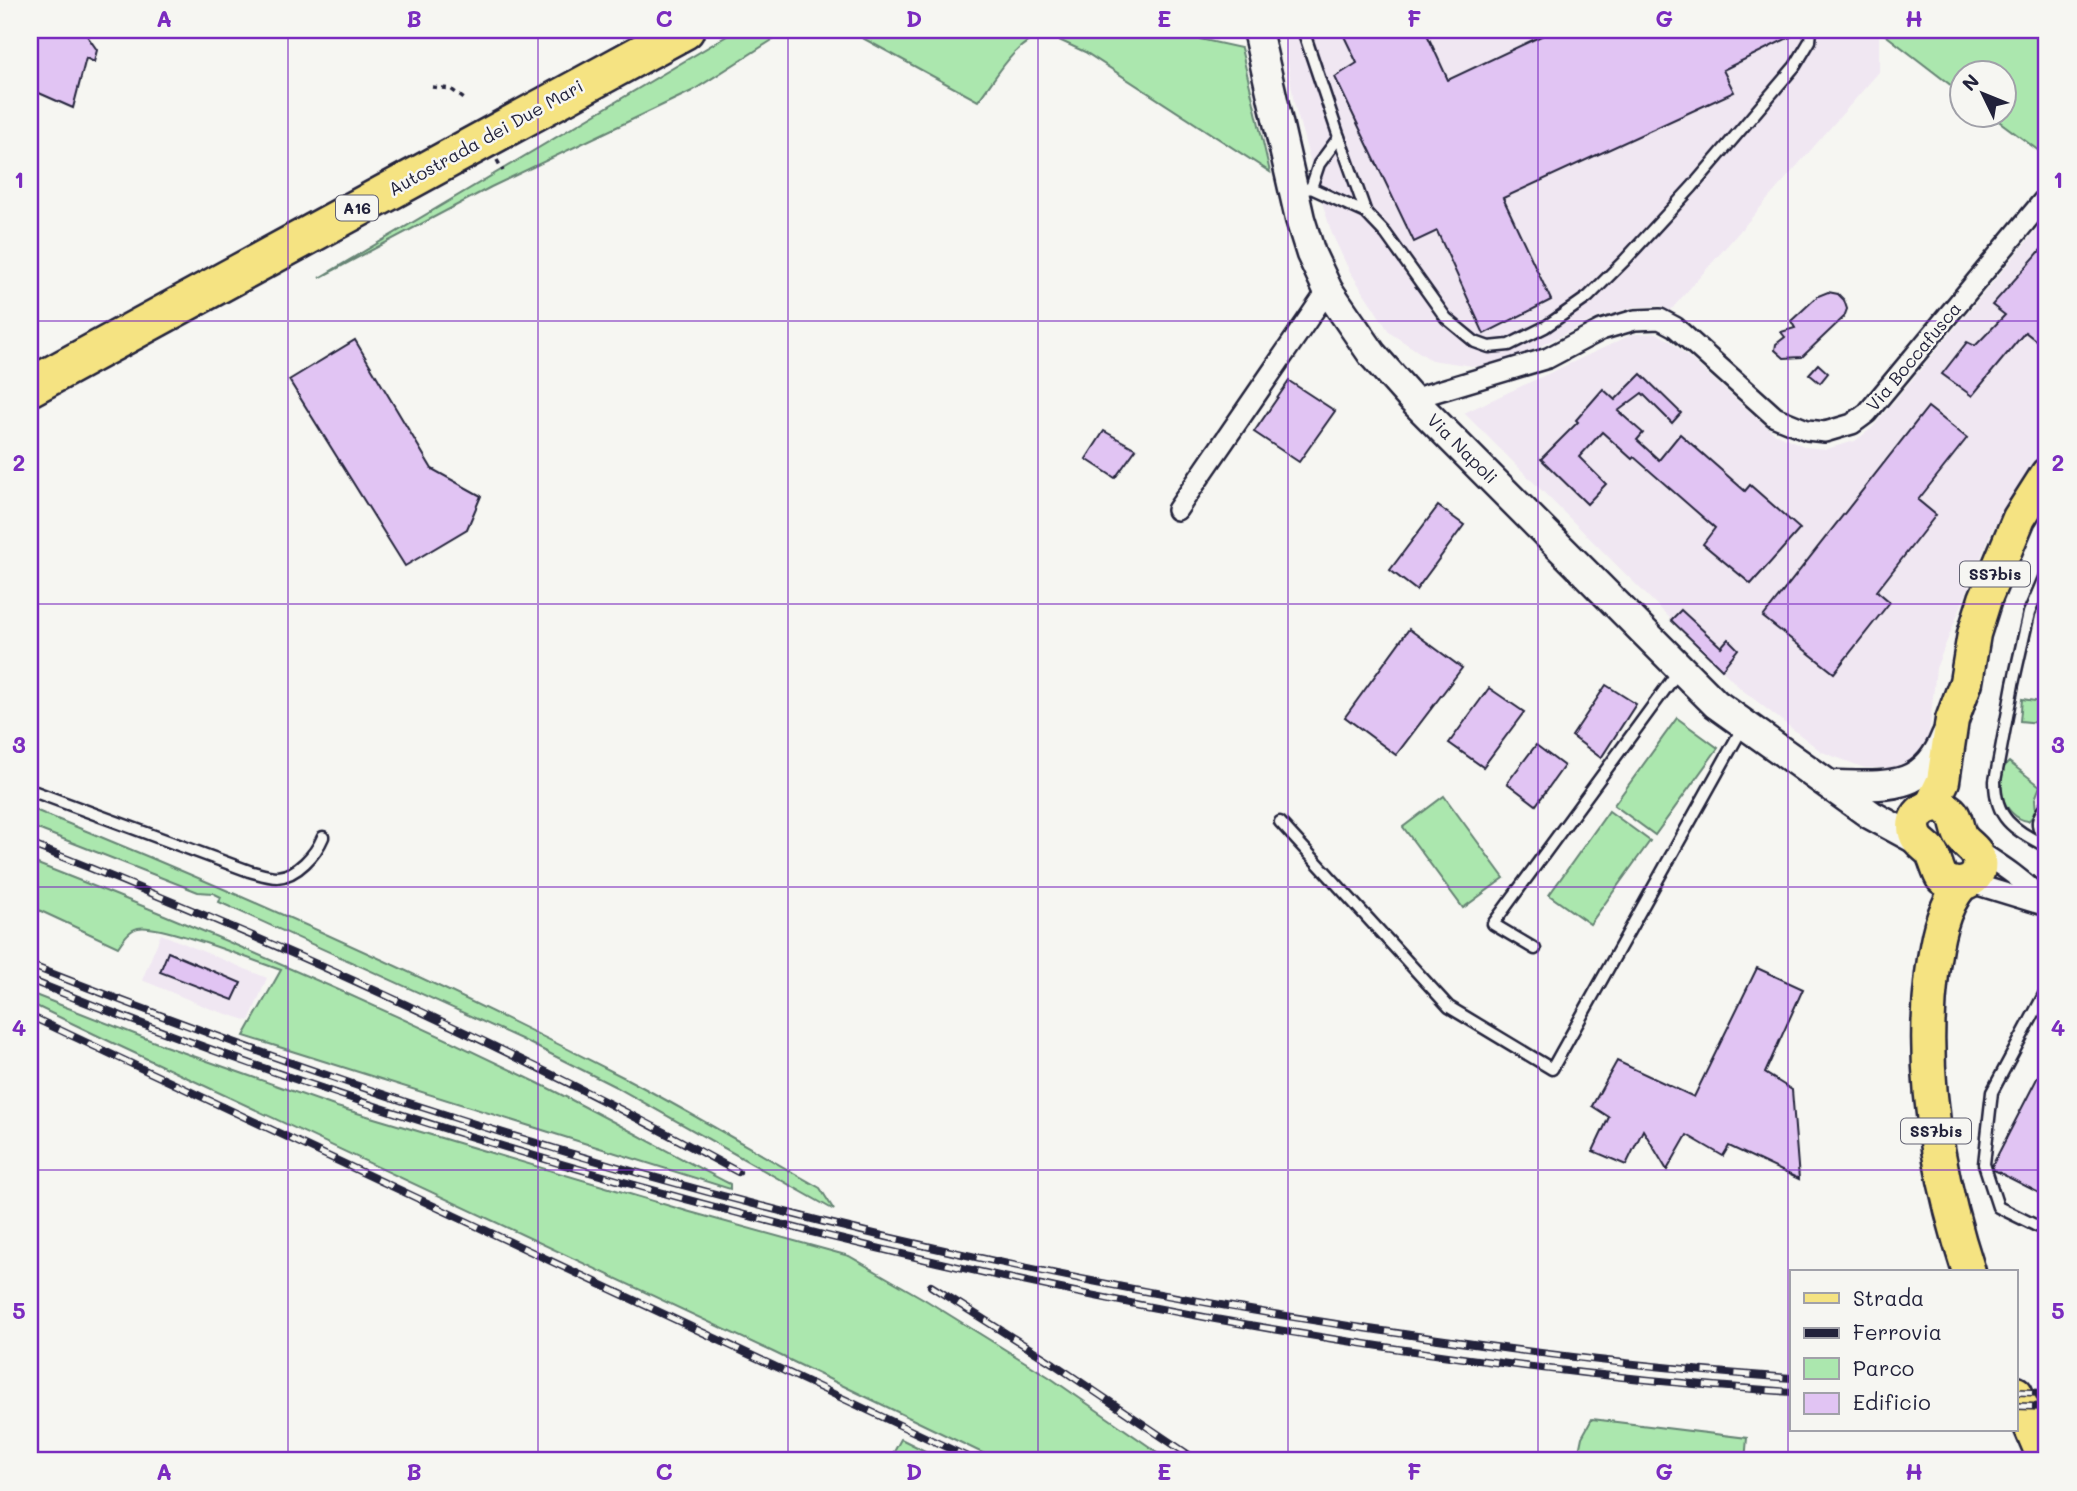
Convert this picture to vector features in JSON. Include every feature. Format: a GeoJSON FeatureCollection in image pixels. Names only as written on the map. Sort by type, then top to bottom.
{"type":"FeatureCollection","features":[{"type":"Feature","properties":{"kind":"highway","name":"Autostrada dei Due Mari"},"geometry":{"type":"LineString","coordinates":[[30,361],[636,30]]}},
{"type":"Feature","properties":{"kind":"highway","name":"Autostrada dei Due Mari"},"geometry":{"type":"LineString","coordinates":[[30,387],[685,30]]}},
{"type":"Feature","properties":{"kind":"main road","name":"Via Napoli"},"geometry":{"type":"LineString","coordinates":[[1257,30],[1302,190],[1311,254],[1328,290],[1372,355],[1412,399],[1716,704],[1928,853]]}},
{"type":"Feature","properties":{"kind":"main road","name":"SS7bis"},"geometry":{"type":"LineString","coordinates":[[1946,821],[1943,781],[1952,720],[1966,682],[1974,634],[1996,569],[2020,518],[2047,474]]}},
{"type":"Feature","properties":{"kind":"main road","name":"SS7bis"},"geometry":{"type":"LineString","coordinates":[[1946,821],[1967,725],[1966,682]]}},
{"type":"Feature","properties":{"kind":"main road"},"geometry":{"type":"LineString","coordinates":[[1838,785],[1890,786],[1914,778],[1928,768],[1940,751],[1952,720]]}},
{"type":"Feature","properties":{"kind":"main road","name":"Via Napoli"},"geometry":{"type":"LineString","coordinates":[[1813,774],[1883,805],[1946,821]]}},
{"type":"Feature","properties":{"kind":"main road"},"geometry":{"type":"LineString","coordinates":[[1918,814],[1946,821],[1979,859],[1978,872],[1965,883],[1948,883],[1938,872],[1914,828],[1918,814]]}},
{"type":"Feature","properties":{"kind":"main road","name":"SS7bis"},"geometry":{"type":"LineString","coordinates":[[1928,853],[1936,943],[1928,1024],[1932,1097],[1945,1186],[1968,1270]]}},
{"type":"Feature","properties":{"kind":"main road","name":"SS7bis"},"geometry":{"type":"LineString","coordinates":[[1936,943],[1952,896],[1965,883]]}},
{"type":"Feature","properties":{"kind":"main road"},"geometry":{"type":"LineString","coordinates":[[2018,1398],[2045,1461]]}},
{"type":"Feature","properties":{"kind":"street","name":"Via Boccafusca"},"geometry":{"type":"LineString","coordinates":[[1412,399],[1548,358],[1601,330],[1635,320],[1660,319],[1675,327],[1775,417],[1807,430],[1825,432],[1852,424],[1867,413],[2047,196]]}},
{"type":"Feature","properties":{"kind":"street"},"geometry":{"type":"LineString","coordinates":[[1177,510],[1328,290]]}},
{"type":"Feature","properties":{"kind":"street","name":"Via Napoli"},"geometry":{"type":"LineString","coordinates":[[1946,821],[2031,887],[2047,905]]}},
{"type":"Feature","properties":{"kind":"street","name":"Via Napoli"},"geometry":{"type":"LineString","coordinates":[[1965,883],[2047,905]]}},
{"type":"Feature","properties":{"kind":"lane"},"geometry":{"type":"LineString","coordinates":[[1303,30],[1366,213],[1386,234],[1446,318],[1475,342],[1489,347],[1509,345],[1545,327],[1588,297],[1692,187],[1795,66],[1810,41],[1811,30]]}},
{"type":"Feature","properties":{"kind":"lane"},"geometry":{"type":"LineString","coordinates":[[1339,137],[1302,190],[1366,213]]}},
{"type":"Feature","properties":{"kind":"lane"},"geometry":{"type":"LineString","coordinates":[[2047,571],[2029,613],[2012,684],[1995,788],[1997,803],[2003,816],[2020,832],[2047,847]]}},
{"type":"Feature","properties":{"kind":"lane"},"geometry":{"type":"LineString","coordinates":[[1535,949],[1493,924],[1680,668]]}},
{"type":"Feature","properties":{"kind":"lane"},"geometry":{"type":"LineString","coordinates":[[1280,822],[1449,1007],[1552,1069],[1744,724]]}},
{"type":"Feature","properties":{"kind":"lane"},"geometry":{"type":"LineString","coordinates":[[30,790],[249,871],[278,877],[300,868],[318,849],[323,837]]}},
{"type":"Feature","properties":{"kind":"lane"},"geometry":{"type":"LineString","coordinates":[[2047,804],[2037,818],[2047,847]]}},
{"type":"Feature","properties":{"kind":"lane"},"geometry":{"type":"LineString","coordinates":[[2047,989],[1992,1092],[1983,1164],[1998,1207],[2047,1231]]}},
{"type":"Feature","properties":{"kind":"path"},"geometry":{"type":"LineString","coordinates":[[432,87],[451,89],[464,99]]}},
{"type":"Feature","properties":{"kind":"path"},"geometry":{"type":"LineString","coordinates":[[2041,692],[2039,711],[2047,712]]}},
{"type":"Feature","properties":{"kind":"shaded area"},"geometry":{"type":"Polygon","coordinates":[[[1283,30],[1879,30],[1879,72],[1670,311],[1661,306],[1634,307],[1599,317],[1494,369],[1431,360],[1390,333],[1349,270],[1332,234],[1294,103],[1283,30]]]}},
{"type":"Feature","properties":{"kind":"shaded area"},"geometry":{"type":"Polygon","coordinates":[[[2047,217],[2047,447],[1993,528],[1936,668],[1929,736],[1925,750],[1911,761],[1891,768],[1865,768],[1822,752],[1741,689],[1464,413],[1633,334],[1657,333],[1669,340],[1774,433],[1806,447],[1826,449],[1855,441],[1872,428],[2047,217]]]}},
{"type":"Feature","properties":{"kind":"shaded area"},"geometry":{"type":"Polygon","coordinates":[[[161,934],[267,978],[249,1021],[211,1009],[142,980],[161,934]]]}},
{"type":"Feature","properties":{"kind":"green space"},"geometry":{"type":"Polygon","coordinates":[[[737,30],[788,30],[692,91],[491,187],[319,278],[737,30]]]}},
{"type":"Feature","properties":{"kind":"green space"},"geometry":{"type":"Polygon","coordinates":[[[848,30],[1159,30],[1241,48],[1270,172],[1085,52],[1044,33],[1014,53],[978,101],[848,30]]]}},
{"type":"Feature","properties":{"kind":"green space"},"geometry":{"type":"Polygon","coordinates":[[[1879,30],[2047,30],[2047,157],[2011,130],[2018,130],[2018,60],[1948,60],[1948,83],[1879,30]]]}},
{"type":"Feature","properties":{"kind":"green space"},"geometry":{"type":"Polygon","coordinates":[[[2047,692],[2047,734],[2040,723],[2020,721],[2022,699],[2041,702],[2047,692]]]}},
{"type":"Feature","properties":{"kind":"green space"},"geometry":{"type":"Polygon","coordinates":[[[1677,718],[1718,748],[1655,835],[1614,805],[1677,718]]]}},
{"type":"Feature","properties":{"kind":"green space"},"geometry":{"type":"Polygon","coordinates":[[[2009,762],[2040,786],[2035,799],[2036,814],[2028,821],[2012,813],[2002,796],[2000,777],[2009,762]]]}},
{"type":"Feature","properties":{"kind":"green space"},"geometry":{"type":"Polygon","coordinates":[[[1444,796],[1504,878],[1463,908],[1403,827],[1444,796]]]}},
{"type":"Feature","properties":{"kind":"green space"},"geometry":{"type":"Polygon","coordinates":[[[30,808],[332,937],[554,1042],[651,1092],[820,1188],[834,1210],[616,1087],[521,1039],[219,902],[221,897],[213,893],[198,892],[30,826],[30,808]]]}},
{"type":"Feature","properties":{"kind":"green space"},"geometry":{"type":"Polygon","coordinates":[[[1609,811],[1650,841],[1590,924],[1549,895],[1609,811]]]}},
{"type":"Feature","properties":{"kind":"green space"},"geometry":{"type":"Polygon","coordinates":[[[30,861],[286,967],[476,1053],[730,1184],[730,1189],[244,1036],[281,970],[186,937],[149,928],[132,931],[118,947],[30,906],[30,861]]]}},
{"type":"Feature","properties":{"kind":"green space"},"geometry":{"type":"Polygon","coordinates":[[[30,993],[165,1046],[337,1107],[690,1212],[849,1256],[1049,1377],[1170,1461],[999,1461],[30,1003],[30,993]]]}},
{"type":"Feature","properties":{"kind":"green space"},"geometry":{"type":"Polygon","coordinates":[[[1592,1419],[1747,1438],[1745,1461],[1577,1461],[1582,1437],[1592,1419]]]}},
{"type":"Feature","properties":{"kind":"green space"},"geometry":{"type":"Polygon","coordinates":[[[901,1439],[945,1461],[889,1461],[901,1439]]]}},
{"type":"Feature","properties":{"kind":"building"},"geometry":{"type":"Polygon","coordinates":[[[32,30],[83,30],[97,50],[94,62],[86,58],[73,108],[30,89],[32,30]]]}},
{"type":"Feature","properties":{"kind":"building"},"geometry":{"type":"Polygon","coordinates":[[[1341,30],[1425,30],[1448,80],[1554,30],[1804,30],[1723,70],[1734,92],[1503,198],[1551,300],[1484,334],[1437,231],[1414,242],[1335,77],[1357,63],[1341,30]]]}},
{"type":"Feature","properties":{"kind":"building"},"geometry":{"type":"Polygon","coordinates":[[[2047,243],[2047,349],[2025,332],[1972,396],[1942,374],[1967,342],[1975,346],[2005,315],[1992,305],[2047,243]]]}},
{"type":"Feature","properties":{"kind":"building"},"geometry":{"type":"Polygon","coordinates":[[[1828,292],[1838,294],[1844,300],[1847,309],[1844,317],[1802,357],[1784,358],[1775,350],[1776,344],[1785,337],[1781,332],[1795,328],[1791,321],[1818,296],[1828,292]]]}},
{"type":"Feature","properties":{"kind":"building"},"geometry":{"type":"Polygon","coordinates":[[[355,340],[432,469],[481,496],[467,529],[405,566],[289,380],[355,340]]]}},
{"type":"Feature","properties":{"kind":"building"},"geometry":{"type":"Polygon","coordinates":[[[1818,364],[1828,373],[1820,383],[1809,374],[1818,364]]]}},
{"type":"Feature","properties":{"kind":"building"},"geometry":{"type":"Polygon","coordinates":[[[1641,374],[1681,413],[1672,423],[1642,393],[1618,411],[1643,433],[1637,440],[1659,460],[1680,434],[1745,491],[1750,485],[1800,529],[1751,584],[1703,544],[1715,528],[1602,432],[1579,457],[1606,484],[1587,504],[1541,459],[1578,422],[1576,420],[1603,389],[1615,400],[1641,374]]]}},
{"type":"Feature","properties":{"kind":"building"},"geometry":{"type":"Polygon","coordinates":[[[1289,381],[1335,411],[1299,462],[1254,432],[1289,381]]]}},
{"type":"Feature","properties":{"kind":"building"},"geometry":{"type":"Polygon","coordinates":[[[1928,407],[1967,438],[1918,500],[1936,515],[1877,591],[1890,602],[1834,673],[1763,617],[1928,407]]]}},
{"type":"Feature","properties":{"kind":"building"},"geometry":{"type":"Polygon","coordinates":[[[1104,431],[1136,449],[1115,478],[1086,459],[1104,431]]]}},
{"type":"Feature","properties":{"kind":"building"},"geometry":{"type":"Polygon","coordinates":[[[1438,506],[1464,525],[1416,590],[1390,570],[1438,506]]]}},
{"type":"Feature","properties":{"kind":"building"},"geometry":{"type":"Polygon","coordinates":[[[1681,610],[1721,647],[1728,639],[1738,649],[1722,669],[1671,620],[1681,610]]]}},
{"type":"Feature","properties":{"kind":"building"},"geometry":{"type":"Polygon","coordinates":[[[1409,629],[1462,668],[1396,755],[1345,717],[1409,629]]]}},
{"type":"Feature","properties":{"kind":"building"},"geometry":{"type":"Polygon","coordinates":[[[1606,685],[1636,704],[1601,758],[1572,736],[1606,685]]]}},
{"type":"Feature","properties":{"kind":"building"},"geometry":{"type":"Polygon","coordinates":[[[1489,688],[1524,712],[1483,767],[1449,743],[1489,688]]]}},
{"type":"Feature","properties":{"kind":"building"},"geometry":{"type":"Polygon","coordinates":[[[1536,745],[1564,766],[1536,805],[1507,783],[1536,745]]]}},
{"type":"Feature","properties":{"kind":"building"},"geometry":{"type":"Polygon","coordinates":[[[168,952],[241,983],[233,1000],[160,972],[168,952]]]}},
{"type":"Feature","properties":{"kind":"building"},"geometry":{"type":"Polygon","coordinates":[[[1757,968],[1803,989],[1765,1073],[1792,1090],[1799,1179],[1729,1146],[1723,1156],[1687,1135],[1667,1170],[1643,1130],[1626,1165],[1593,1151],[1609,1117],[1592,1106],[1617,1061],[1694,1097],[1757,968]]]}},
{"type":"Feature","properties":{"kind":"building"},"geometry":{"type":"Polygon","coordinates":[[[2047,1059],[2047,1197],[1994,1170],[1992,1166],[2047,1059]]]}},
{"type":"Feature","properties":{"kind":"railway"},"geometry":{"type":"LineString","coordinates":[[30,844],[211,918],[389,997],[565,1081],[738,1172]]}},
{"type":"Feature","properties":{"kind":"railway"},"geometry":{"type":"LineString","coordinates":[[30,965],[243,1046],[459,1119],[700,1190],[944,1250],[1190,1300],[1314,1321],[1570,1357],[1790,1378]]}},
{"type":"Feature","properties":{"kind":"railway"},"geometry":{"type":"LineString","coordinates":[[30,980],[207,1048],[386,1110],[658,1191],[877,1248],[1136,1304],[1397,1349],[1660,1381],[1790,1392]]}},
{"type":"Feature","properties":{"kind":"railway"},"geometry":{"type":"LineString","coordinates":[[30,1016],[976,1461]]}},
{"type":"Feature","properties":{"kind":"railway"},"geometry":{"type":"LineString","coordinates":[[931,1286],[1054,1364],[1198,1461]]}},
{"type":"Feature","properties":{"kind":"railway"},"geometry":{"type":"LineString","coordinates":[[2018,1392],[2047,1393]]}},
{"type":"Feature","properties":{"kind":"railway"},"geometry":{"type":"LineString","coordinates":[[2018,1406],[2047,1407]]}}]}
